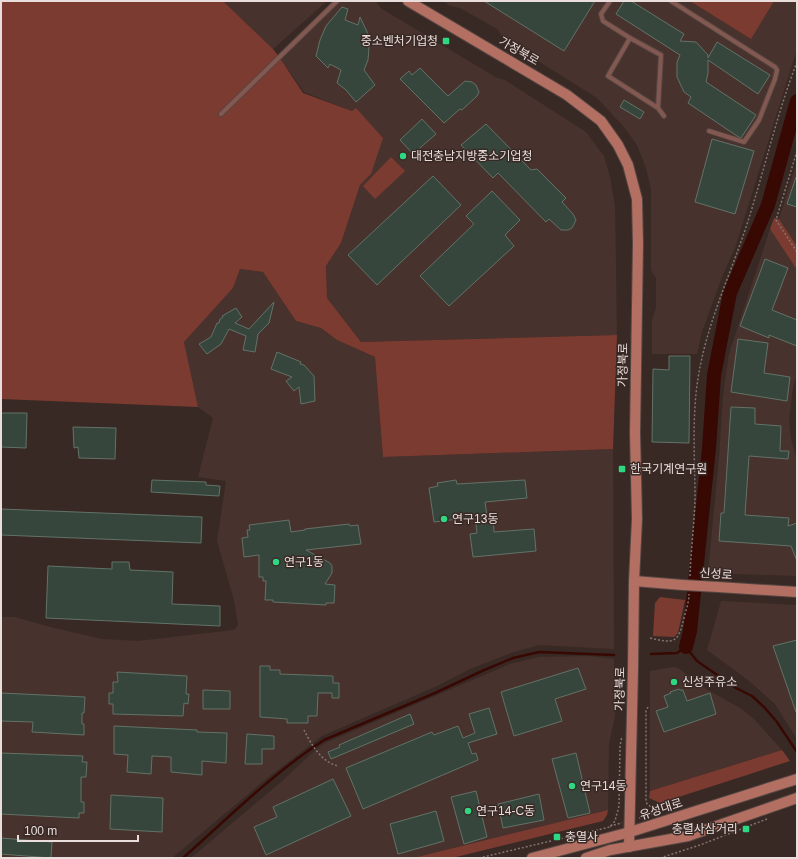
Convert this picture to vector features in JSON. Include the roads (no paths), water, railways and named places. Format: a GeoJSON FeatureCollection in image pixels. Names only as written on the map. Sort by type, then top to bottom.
{"type":"FeatureCollection","features":[{"type":"Feature","properties":{"kind":"main road","name":"가정북로"},"geometry":{"type":"LineString","coordinates":[[408,1],[521,67],[583,106],[601,121],[618,145],[628,165],[637,199],[637,518],[634,581],[629,847]]}},
{"type":"Feature","properties":{"kind":"main road","name":"신성로"},"geometry":{"type":"LineString","coordinates":[[634,581],[797,592]]}},
{"type":"Feature","properties":{"kind":"main road","name":"유성대로"},"geometry":{"type":"LineString","coordinates":[[532,858],[630,832],[797,780]]}},
{"type":"Feature","properties":{"kind":"main road"},"geometry":{"type":"LineString","coordinates":[[586,858],[610,850],[688,836],[797,798]]}},
{"type":"Feature","properties":{"kind":"lane"},"geometry":{"type":"LineString","coordinates":[[221,114],[337,1]]}},
{"type":"Feature","properties":{"kind":"lane"},"geometry":{"type":"LineString","coordinates":[[610,1],[601,14],[603,21],[661,55],[658,108]]}},
{"type":"Feature","properties":{"kind":"lane"},"geometry":{"type":"LineString","coordinates":[[671,1],[775,67],[777,70],[759,120],[744,142],[709,131]]}},
{"type":"Feature","properties":{"kind":"lane"},"geometry":{"type":"LineString","coordinates":[[630,38],[608,76],[658,108],[664,116]]}},
{"type":"Feature","properties":{"kind":"waterway"},"geometry":{"type":"LineString","coordinates":[[686,647],[690,631],[709,448],[714,375],[730,293],[768,205],[797,101]]}},
{"type":"Feature","properties":{"kind":"waterway"},"geometry":{"type":"LineString","coordinates":[[651,654],[677,653],[686,647],[697,661],[736,688],[752,696],[764,707],[777,722],[797,752]]}},
{"type":"Feature","properties":{"kind":"waterway"},"geometry":{"type":"LineString","coordinates":[[183,858],[269,781],[324,740],[513,658],[539,652],[614,655]]}},
{"type":"Feature","properties":{"kind":"place","name":"중소벤처기업청"},"geometry":{"type":"Point","coordinates":[446,41]}},
{"type":"Feature","properties":{"kind":"place","name":"대전충남지방중소기업청"},"geometry":{"type":"Point","coordinates":[403,156]}},
{"type":"Feature","properties":{"kind":"place","name":"한국기계연구원"},"geometry":{"type":"Point","coordinates":[622,469]}},
{"type":"Feature","properties":{"kind":"place","name":"연구13동"},"geometry":{"type":"Point","coordinates":[444,519]}},
{"type":"Feature","properties":{"kind":"place","name":"연구1동"},"geometry":{"type":"Point","coordinates":[276,562]}},
{"type":"Feature","properties":{"kind":"place","name":"신성주유소"},"geometry":{"type":"Point","coordinates":[674,682]}},
{"type":"Feature","properties":{"kind":"place","name":"연구14동"},"geometry":{"type":"Point","coordinates":[572,786]}},
{"type":"Feature","properties":{"kind":"place","name":"연구14-C동"},"geometry":{"type":"Point","coordinates":[468,811]}},
{"type":"Feature","properties":{"kind":"place","name":"충렬사삼거리"},"geometry":{"type":"Point","coordinates":[746,829]}},
{"type":"Feature","properties":{"kind":"place","name":"충열사"},"geometry":{"type":"Point","coordinates":[557,837]}}]}
